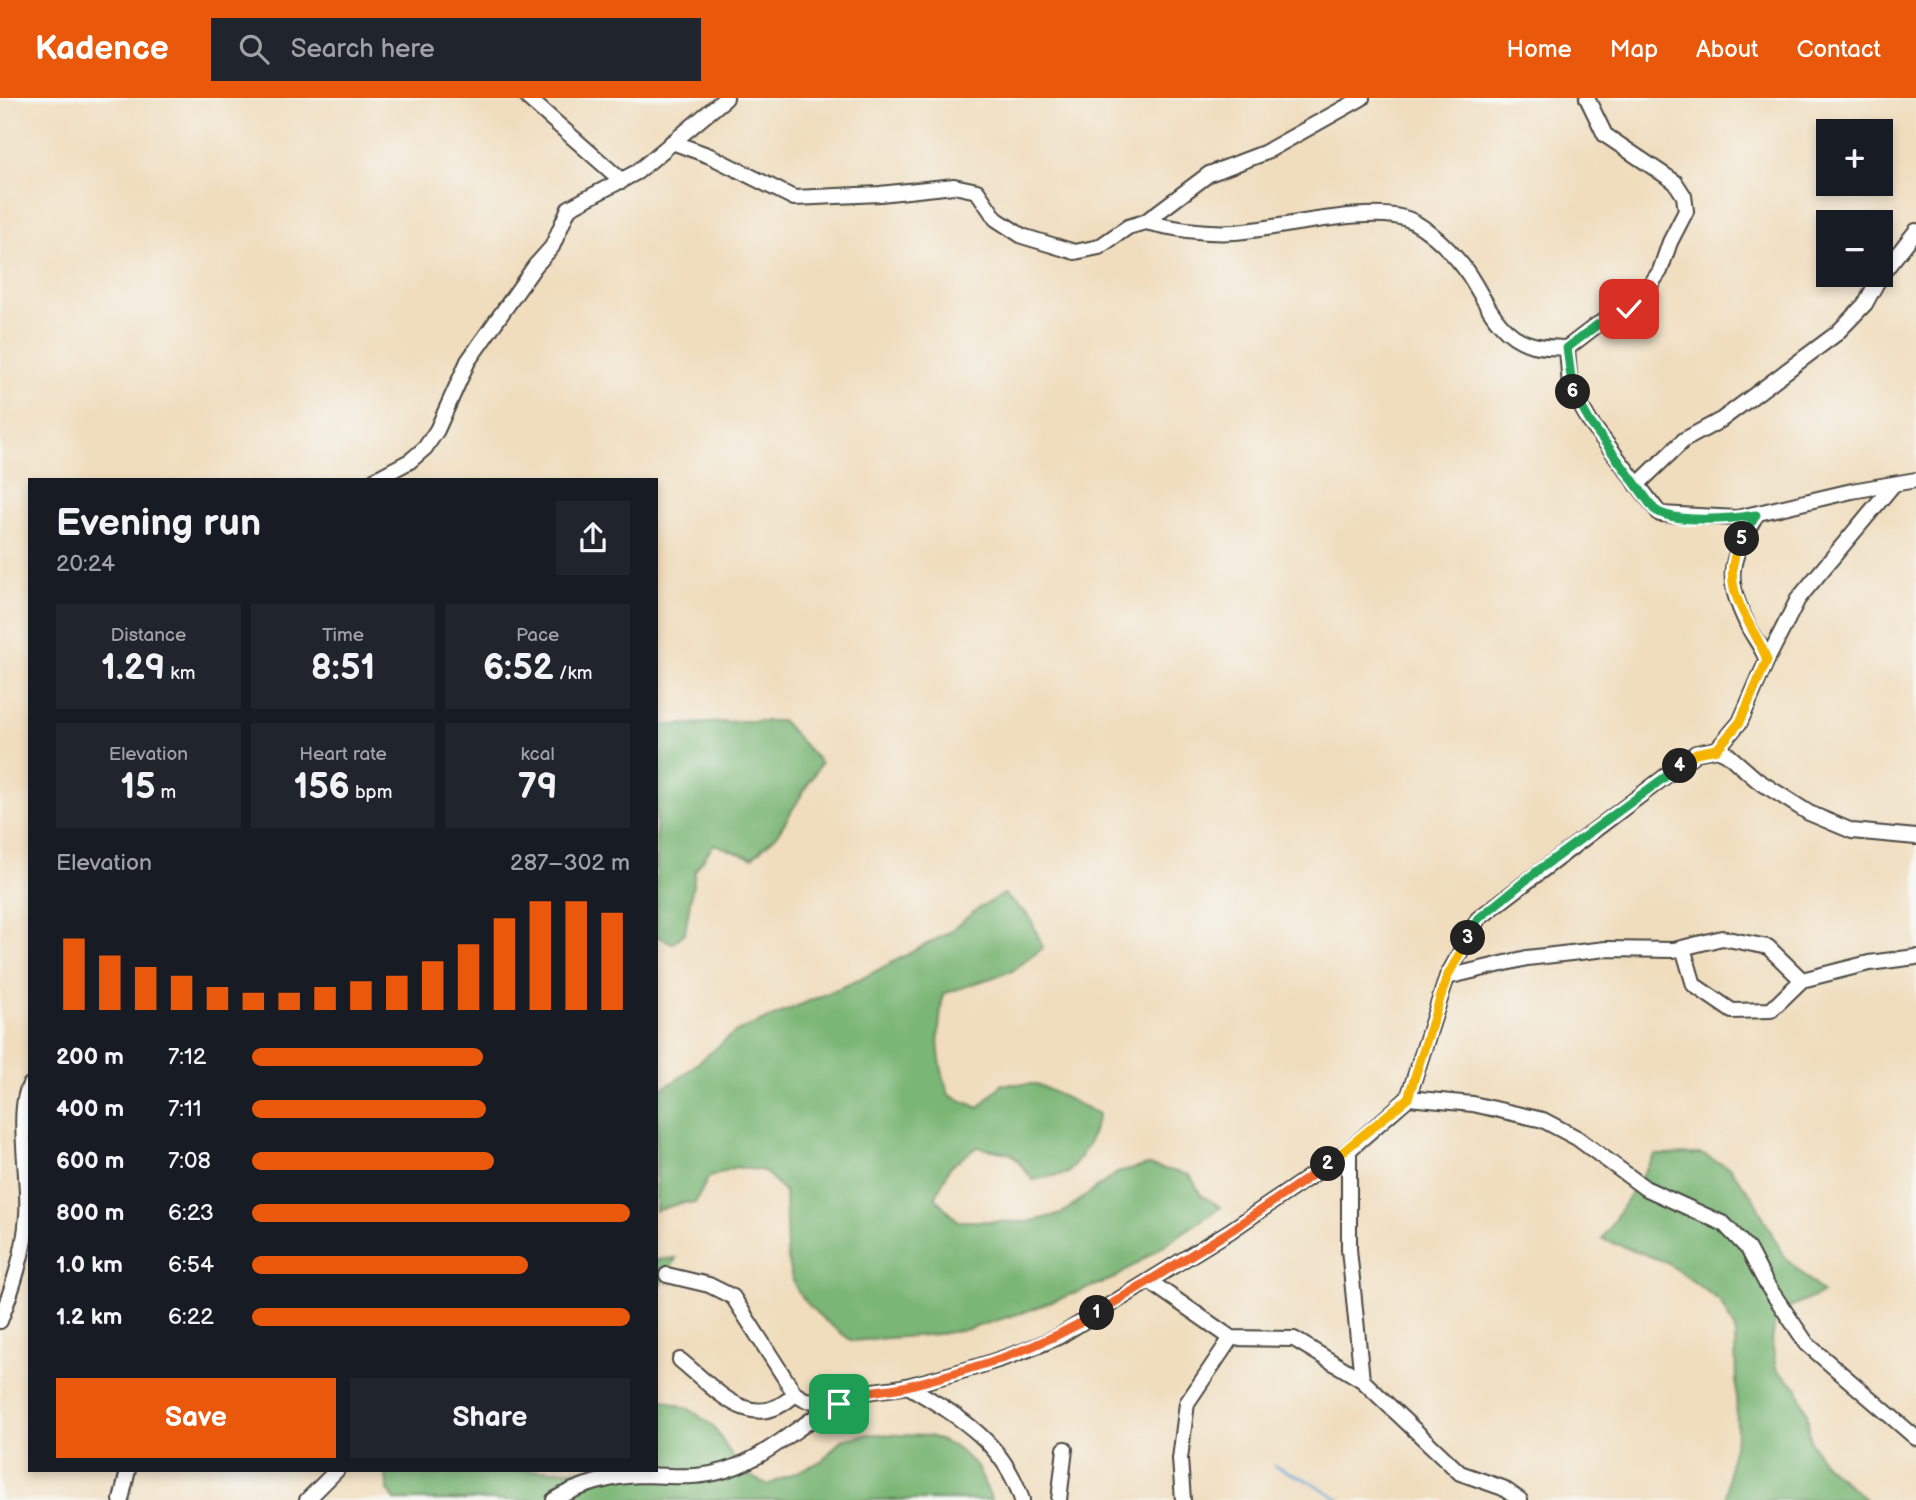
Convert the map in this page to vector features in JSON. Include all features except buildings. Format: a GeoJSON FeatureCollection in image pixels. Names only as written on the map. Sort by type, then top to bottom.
{"type":"FeatureCollection","features":[{"type":"Feature","properties":{"kind":"street"},"geometry":{"type":"LineString","coordinates":[[528,98],[622,181]]}},
{"type":"Feature","properties":{"kind":"street"},"geometry":{"type":"LineString","coordinates":[[378,478],[410,461],[425,448],[437,430],[468,361],[534,266],[552,247],[569,208],[622,181],[726,98]]}},
{"type":"Feature","properties":{"kind":"street"},"geometry":{"type":"LineString","coordinates":[[672,142],[709,156],[794,198],[880,194],[944,186],[977,191],[996,219],[1011,230],[1039,243],[1075,252],[1099,247],[1128,227],[1145,222],[1209,174],[1264,153],[1362,98]]}},
{"type":"Feature","properties":{"kind":"street"},"geometry":{"type":"LineString","coordinates":[[1145,222],[1168,228],[1233,232],[1347,217],[1407,219],[1430,232],[1463,266],[1482,302],[1510,333],[1529,344],[1567,348],[1597,325],[1640,300],[1660,271],[1686,211],[1684,196],[1675,182],[1605,135],[1587,98]]}},
{"type":"Feature","properties":{"kind":"street"},"geometry":{"type":"LineString","coordinates":[[1893,260],[1916,231]]}},
{"type":"Feature","properties":{"kind":"street"},"geometry":{"type":"LineString","coordinates":[[1637,485],[1684,440],[1720,420],[1836,334],[1865,304],[1874,287]]}},
{"type":"Feature","properties":{"kind":"street"},"geometry":{"type":"LineString","coordinates":[[1567,348],[1570,387],[1590,422],[1660,514],[1707,519],[1756,515],[1852,491],[1916,481]]}},
{"type":"Feature","properties":{"kind":"street"},"geometry":{"type":"LineString","coordinates":[[554,1500],[568,1491],[637,1475],[681,1478],[714,1474],[753,1461],[839,1404],[876,1390],[908,1386],[1034,1348],[1058,1337],[1230,1231],[1349,1150],[1408,1098],[1447,977],[1478,919],[1696,753],[1717,749],[1740,722],[1798,599],[1893,485]]}},
{"type":"Feature","properties":{"kind":"street"},"geometry":{"type":"LineString","coordinates":[[1756,515],[1739,545],[1730,582],[1749,629],[1767,660]]}},
{"type":"Feature","properties":{"kind":"street"},"geometry":{"type":"LineString","coordinates":[[1717,749],[1809,813],[1852,831],[1916,837]]}},
{"type":"Feature","properties":{"kind":"street"},"geometry":{"type":"LineString","coordinates":[[1447,977],[1539,957],[1606,949],[1683,948],[1722,938],[1745,940],[1768,947],[1802,980]]}},
{"type":"Feature","properties":{"kind":"street"},"geometry":{"type":"LineString","coordinates":[[1683,948],[1694,985],[1732,1011],[1771,1010],[1802,980],[1869,963],[1916,957]]}},
{"type":"Feature","properties":{"kind":"street"},"geometry":{"type":"LineString","coordinates":[[0,1321],[25,1242],[28,1213],[23,1103],[28,1090]]}},
{"type":"Feature","properties":{"kind":"street"},"geometry":{"type":"LineString","coordinates":[[1408,1098],[1473,1104],[1543,1120],[1577,1138],[1645,1188],[1724,1224],[1748,1249],[1767,1285],[1807,1344],[1916,1438]]}},
{"type":"Feature","properties":{"kind":"street"},"geometry":{"type":"LineString","coordinates":[[1349,1150],[1349,1249],[1362,1380]]}},
{"type":"Feature","properties":{"kind":"street"},"geometry":{"type":"LineString","coordinates":[[667,1275],[709,1285],[733,1297],[795,1394],[805,1400],[839,1404]]}},
{"type":"Feature","properties":{"kind":"street"},"geometry":{"type":"LineString","coordinates":[[1149,1281],[1231,1338],[1294,1339],[1362,1380],[1460,1473],[1503,1488],[1520,1500]]}},
{"type":"Feature","properties":{"kind":"street"},"geometry":{"type":"LineString","coordinates":[[1183,1500],[1180,1459],[1187,1403],[1231,1338]]}},
{"type":"Feature","properties":{"kind":"street"},"geometry":{"type":"LineString","coordinates":[[680,1360],[735,1405],[750,1412],[764,1413],[782,1408],[795,1394]]}},
{"type":"Feature","properties":{"kind":"street"},"geometry":{"type":"LineString","coordinates":[[908,1386],[959,1417],[981,1435],[1007,1465],[1022,1500]]}},
{"type":"Feature","properties":{"kind":"street"},"geometry":{"type":"LineString","coordinates":[[1059,1500],[1065,1449]]}},
{"type":"Feature","properties":{"kind":"street"},"geometry":{"type":"LineString","coordinates":[[121,1500],[128,1472]]}},
{"type":"Feature","properties":{"kind":"street"},"geometry":{"type":"LineString","coordinates":[[307,1500],[335,1472]]}},
{"type":"Feature","properties":{"kind":"green space"},"geometry":{"type":"Polygon","coordinates":[[[782,721],[821,763],[777,835],[752,858],[714,844],[695,871],[685,933],[673,943],[658,937],[658,726],[782,721]]]}},
{"type":"Feature","properties":{"kind":"green space"},"geometry":{"type":"Polygon","coordinates":[[[1004,894],[1030,917],[1043,948],[1012,971],[943,994],[939,1045],[941,1068],[949,1095],[979,1108],[1002,1084],[1037,1084],[1099,1114],[1088,1145],[1068,1173],[1033,1180],[1012,1154],[977,1147],[950,1167],[935,1198],[958,1221],[1027,1222],[1061,1214],[1117,1173],[1148,1165],[1190,1175],[1201,1195],[1221,1207],[1115,1278],[1027,1311],[969,1329],[852,1341],[810,1307],[799,1293],[788,1262],[785,1192],[764,1171],[735,1167],[708,1178],[695,1203],[681,1203],[658,1210],[658,1091],[681,1077],[734,1033],[861,979],[948,933],[976,910],[1004,894]]]}},
{"type":"Feature","properties":{"kind":"green space"},"geometry":{"type":"Polygon","coordinates":[[[1701,1154],[1730,1168],[1752,1196],[1783,1255],[1823,1293],[1776,1314],[1772,1341],[1776,1369],[1797,1387],[1807,1413],[1810,1441],[1825,1465],[1866,1500],[1726,1500],[1729,1466],[1737,1433],[1735,1330],[1720,1301],[1666,1262],[1602,1239],[1655,1155],[1701,1154]]]}},
{"type":"Feature","properties":{"kind":"green space"},"geometry":{"type":"Polygon","coordinates":[[[676,1258],[658,1291],[658,1260],[676,1258]]]}},
{"type":"Feature","properties":{"kind":"green space"},"geometry":{"type":"Polygon","coordinates":[[[658,1398],[689,1409],[713,1426],[743,1473],[768,1485],[822,1461],[841,1440],[869,1434],[930,1436],[955,1447],[976,1465],[992,1500],[395,1500],[388,1490],[385,1472],[658,1472],[658,1398]]]}},
{"type":"Feature","properties":{"kind":"waterway"},"geometry":{"type":"LineString","coordinates":[[1274,1466],[1309,1481],[1340,1500]]}},
{"type":"Feature","properties":{"kind":"route"},"geometry":{"type":"LineString","coordinates":[[839,1404],[859,1394],[908,1386],[1034,1348],[1058,1337],[1230,1231],[1349,1150],[1408,1098],[1447,977],[1478,919],[1536,872],[1630,806],[1696,753],[1717,749],[1740,722],[1767,660],[1749,629],[1730,582],[1739,545],[1756,515],[1707,519],[1660,514],[1590,422],[1570,387],[1567,348],[1597,325],[1629,309]]}}]}
